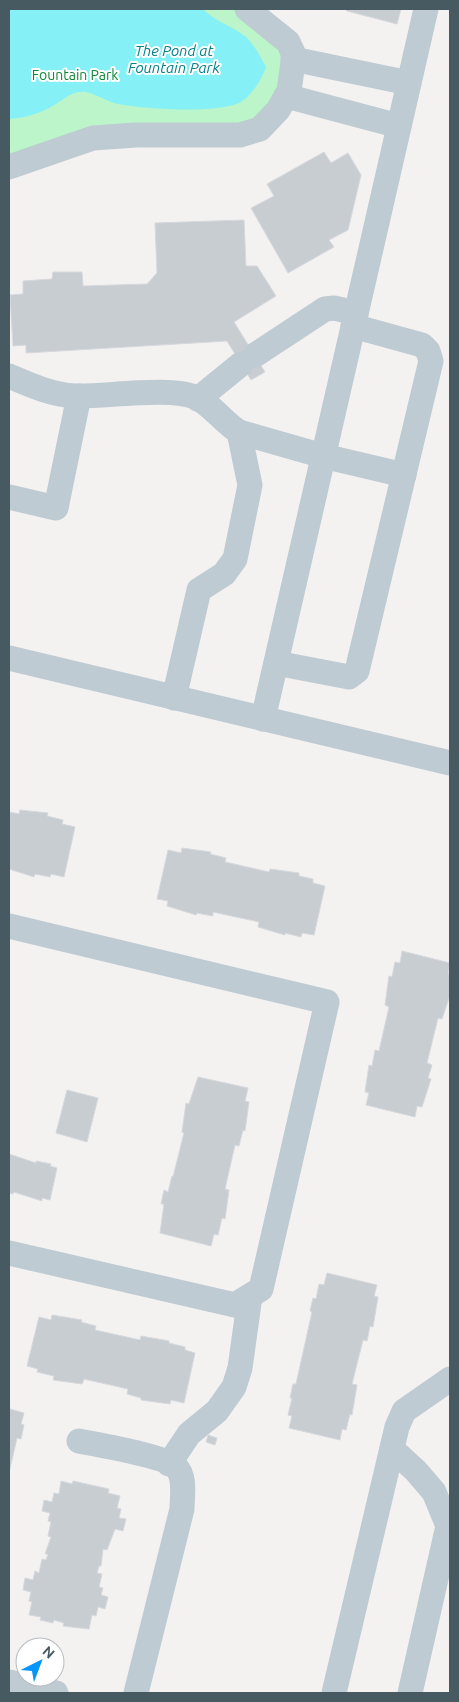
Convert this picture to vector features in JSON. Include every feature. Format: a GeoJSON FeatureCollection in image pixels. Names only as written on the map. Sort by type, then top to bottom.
{"type":"FeatureCollection","features":[{"type":"Feature","properties":{"kind":"street"},"geometry":{"type":"LineString","coordinates":[[9,167],[93,138],[136,135],[240,135],[260,129],[278,110],[289,91],[294,55],[288,42],[247,9]]}},
{"type":"Feature","properties":{"kind":"street"},"geometry":{"type":"LineString","coordinates":[[263,719],[426,9]]}},
{"type":"Feature","properties":{"kind":"street"},"geometry":{"type":"LineString","coordinates":[[293,59],[409,83]]}},
{"type":"Feature","properties":{"kind":"street"},"geometry":{"type":"LineString","coordinates":[[286,96],[399,126]]}},
{"type":"Feature","properties":{"kind":"street"},"geometry":{"type":"LineString","coordinates":[[198,399],[248,359],[325,309],[334,308],[355,320],[422,346],[428,351],[431,360],[357,671],[349,677],[276,663]]}},
{"type":"Feature","properties":{"kind":"street"},"geometry":{"type":"LineString","coordinates":[[10,381],[58,394],[80,396],[140,393],[188,396],[198,399],[228,426],[239,432],[323,456],[404,475]]}},
{"type":"Feature","properties":{"kind":"street"},"geometry":{"type":"LineString","coordinates":[[9,497],[56,508],[80,396]]}},
{"type":"Feature","properties":{"kind":"street"},"geometry":{"type":"LineString","coordinates":[[174,698],[199,590],[224,574],[235,559],[250,485],[239,432]]}},
{"type":"Feature","properties":{"kind":"street"},"geometry":{"type":"LineString","coordinates":[[9,658],[450,763]]}},
{"type":"Feature","properties":{"kind":"street"},"geometry":{"type":"LineString","coordinates":[[9,926],[327,1002],[262,1289],[234,1305],[9,1253]]}},
{"type":"Feature","properties":{"kind":"street"},"geometry":{"type":"LineString","coordinates":[[169,1464],[189,1434],[217,1411],[234,1387],[240,1368],[250,1296]]}},
{"type":"Feature","properties":{"kind":"street"},"geometry":{"type":"LineString","coordinates":[[334,1693],[392,1450],[404,1410],[450,1380]]}},
{"type":"Feature","properties":{"kind":"street"},"geometry":{"type":"LineString","coordinates":[[79,1441],[162,1460],[176,1468],[182,1481],[182,1509],[136,1693]]}},
{"type":"Feature","properties":{"kind":"street"},"geometry":{"type":"LineString","coordinates":[[392,1450],[416,1471],[434,1492],[448,1526],[410,1693]]}},
{"type":"Feature","properties":{"kind":"street"},"geometry":{"type":"LineString","coordinates":[[9,1682],[56,1693]]}},
{"type":"Feature","properties":{"kind":"green space","name":"The Pond at Fountain Park"},"geometry":{"type":"Polygon","coordinates":[[[9,9],[247,9],[294,55],[260,129],[136,135],[9,167],[9,9]]]}},
{"type":"Feature","properties":{"kind":"water","name":"The Pond at Fountain Park"},"geometry":{"type":"Polygon","coordinates":[[[9,9],[203,9],[246,37],[266,67],[259,82],[248,97],[239,103],[213,109],[145,108],[118,104],[90,93],[80,92],[39,113],[9,119],[9,9]]]}},
{"type":"Feature","properties":{"kind":"building"},"geometry":{"type":"Polygon","coordinates":[[[345,9],[401,9],[397,24],[345,9]]]}},
{"type":"Feature","properties":{"kind":"building"},"geometry":{"type":"Polygon","coordinates":[[[324,152],[331,163],[348,153],[361,175],[348,230],[329,240],[334,247],[288,273],[251,208],[274,196],[267,184],[324,152]]]}},
{"type":"Feature","properties":{"kind":"building"},"geometry":{"type":"Polygon","coordinates":[[[244,220],[246,266],[257,266],[276,296],[234,322],[265,372],[251,380],[227,341],[26,353],[26,345],[13,346],[10,295],[23,294],[23,281],[52,279],[53,272],[82,272],[83,286],[147,284],[157,273],[155,223],[244,220]]]}},
{"type":"Feature","properties":{"kind":"building"},"geometry":{"type":"Polygon","coordinates":[[[20,810],[48,813],[47,816],[63,820],[62,824],[75,827],[64,877],[51,874],[50,877],[35,874],[34,877],[9,869],[9,812],[19,814],[20,810]]]}},
{"type":"Feature","properties":{"kind":"building"},"geometry":{"type":"Polygon","coordinates":[[[182,848],[211,852],[210,854],[226,858],[225,862],[269,872],[270,869],[299,873],[299,876],[313,879],[313,883],[325,886],[314,935],[302,933],[301,937],[285,933],[285,935],[258,927],[259,922],[213,912],[213,916],[197,913],[196,915],[167,906],[168,901],[157,899],[168,850],[181,853],[182,848]]]}},
{"type":"Feature","properties":{"kind":"building"},"geometry":{"type":"Polygon","coordinates":[[[402,951],[450,963],[448,974],[450,974],[450,995],[442,1019],[438,1018],[427,1063],[432,1065],[428,1078],[431,1079],[422,1107],[417,1106],[415,1117],[366,1105],[369,1093],[365,1092],[369,1065],[372,1066],[375,1050],[379,1051],[389,1007],[385,1005],[389,976],[392,977],[395,962],[400,963],[402,951]]]}},
{"type":"Feature","properties":{"kind":"building"},"geometry":{"type":"Polygon","coordinates":[[[198,1077],[248,1088],[245,1101],[249,1102],[245,1131],[243,1130],[239,1146],[235,1145],[225,1189],[229,1190],[225,1219],[222,1218],[218,1235],[214,1234],[211,1246],[160,1233],[164,1204],[161,1204],[164,1190],[168,1192],[173,1177],[184,1133],[182,1132],[186,1103],[189,1104],[198,1077]]]}},
{"type":"Feature","properties":{"kind":"building"},"geometry":{"type":"Polygon","coordinates":[[[67,1090],[98,1098],[87,1142],[56,1133],[67,1090]]]}},
{"type":"Feature","properties":{"kind":"building"},"geometry":{"type":"Polygon","coordinates":[[[9,1154],[36,1163],[36,1161],[51,1164],[50,1166],[57,1168],[50,1200],[42,1198],[42,1201],[14,1192],[13,1194],[9,1193],[9,1154]]]}},
{"type":"Feature","properties":{"kind":"building"},"geometry":{"type":"Polygon","coordinates":[[[327,1273],[377,1285],[374,1296],[378,1297],[373,1327],[370,1326],[367,1341],[363,1340],[352,1384],[357,1385],[352,1415],[350,1414],[346,1430],[342,1429],[340,1440],[289,1428],[292,1416],[288,1415],[292,1398],[290,1398],[293,1384],[296,1384],[312,1312],[310,1311],[313,1298],[316,1299],[319,1284],[324,1285],[327,1273]]]}},
{"type":"Feature","properties":{"kind":"building"},"geometry":{"type":"Polygon","coordinates":[[[52,1315],[82,1320],[81,1322],[96,1326],[95,1330],[140,1340],[141,1336],[169,1341],[169,1343],[185,1347],[185,1350],[195,1353],[184,1403],[171,1400],[170,1404],[141,1400],[141,1398],[127,1394],[128,1389],[84,1379],[82,1384],[53,1380],[54,1376],[37,1372],[38,1369],[27,1366],[39,1317],[51,1320],[52,1315]]]}},
{"type":"Feature","properties":{"kind":"building"},"geometry":{"type":"Polygon","coordinates":[[[9,1405],[10,1409],[24,1413],[21,1424],[24,1425],[21,1439],[17,1438],[9,1473],[9,1405]]]}},
{"type":"Feature","properties":{"kind":"building"},"geometry":{"type":"Polygon","coordinates":[[[208,1435],[217,1438],[215,1445],[206,1442],[208,1435]]]}},
{"type":"Feature","properties":{"kind":"building"},"geometry":{"type":"Polygon","coordinates":[[[61,1481],[72,1484],[73,1481],[109,1489],[108,1493],[120,1496],[117,1508],[121,1509],[119,1518],[126,1519],[123,1531],[115,1529],[107,1550],[103,1549],[101,1566],[99,1566],[97,1573],[102,1574],[99,1587],[103,1588],[101,1595],[108,1597],[105,1609],[98,1607],[96,1616],[92,1615],[89,1629],[63,1626],[64,1623],[54,1620],[53,1623],[40,1620],[41,1617],[29,1615],[32,1602],[29,1601],[31,1592],[23,1590],[25,1578],[33,1580],[35,1571],[39,1573],[42,1559],[46,1560],[48,1554],[45,1554],[51,1537],[48,1536],[51,1522],[48,1521],[50,1513],[42,1511],[44,1500],[52,1502],[54,1493],[59,1494],[61,1481]]]}},
{"type":"Feature","properties":{"kind":"park label","name":"Fountain Park"},"geometry":{"type":"Point","coordinates":[75,75]}}]}
